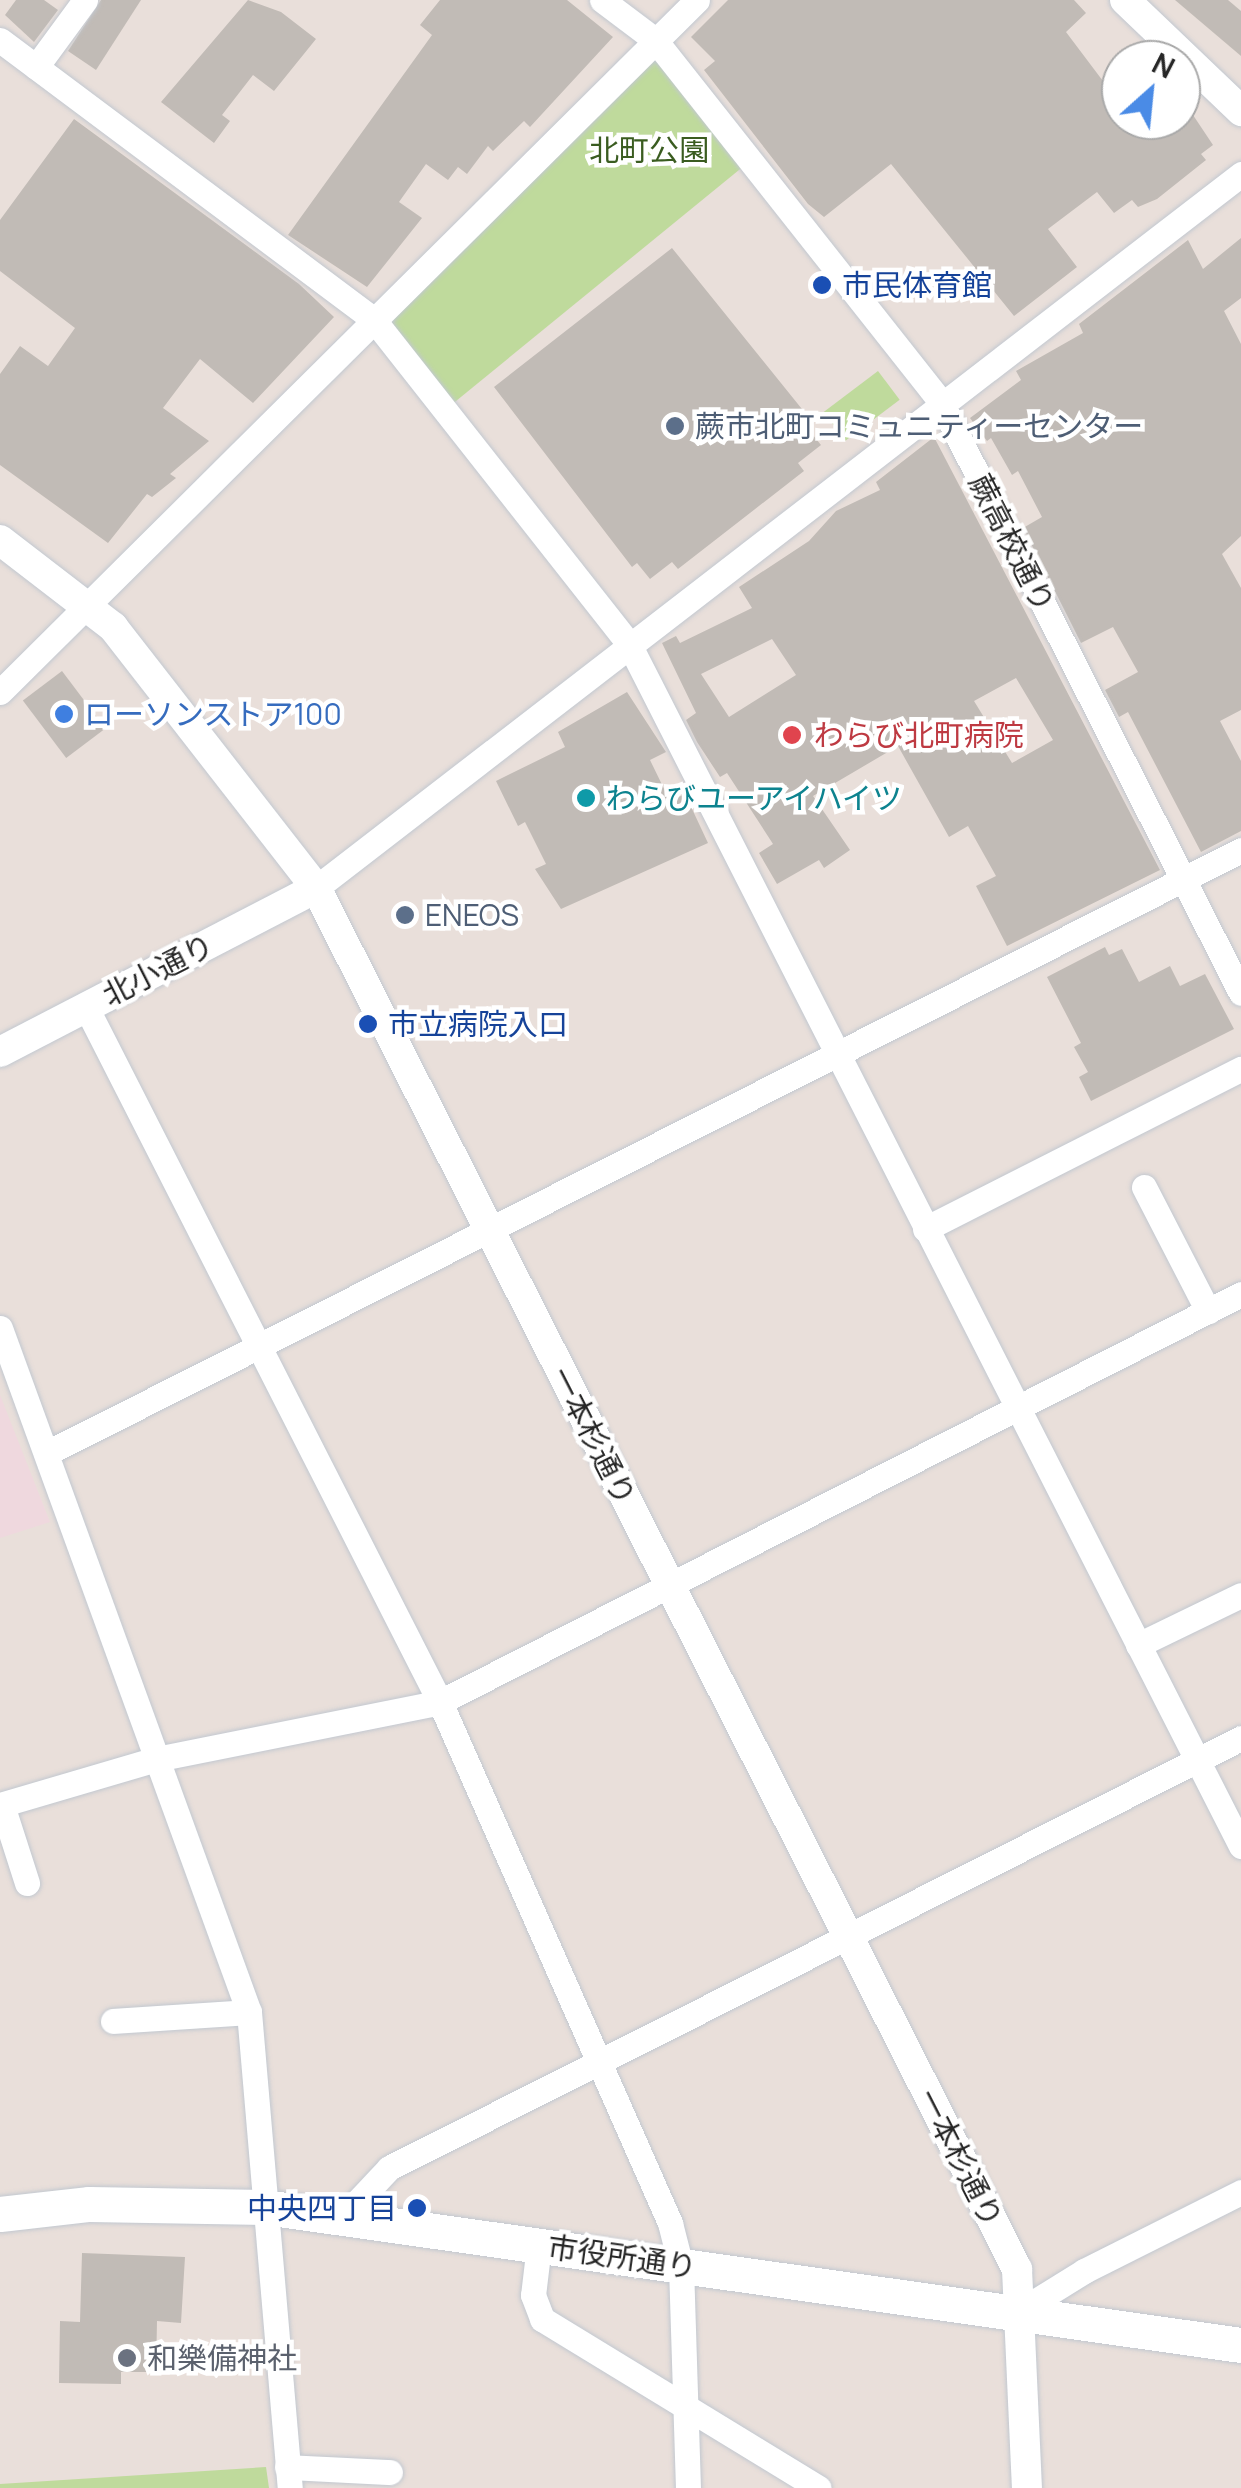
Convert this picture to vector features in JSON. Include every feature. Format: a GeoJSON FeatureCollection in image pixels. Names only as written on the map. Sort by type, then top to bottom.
{"type":"FeatureCollection","features":[{"type":"Feature","properties":{"kind":"main road","name":"市役所通り"},"geometry":{"type":"LineString","coordinates":[[0,2214],[89,2204],[265,2207],[1241,2345]]}},
{"type":"Feature","properties":{"kind":"street"},"geometry":{"type":"LineString","coordinates":[[36,67],[85,0]]}},
{"type":"Feature","properties":{"kind":"street","name":"蕨高校通り"},"geometry":{"type":"LineString","coordinates":[[602,0],[655,40],[940,401],[1241,994]]}},
{"type":"Feature","properties":{"kind":"street"},"geometry":{"type":"LineString","coordinates":[[0,692],[697,0]]}},
{"type":"Feature","properties":{"kind":"street"},"geometry":{"type":"LineString","coordinates":[[1125,0],[1241,111]]}},
{"type":"Feature","properties":{"kind":"street"},"geometry":{"type":"LineString","coordinates":[[0,40],[374,320],[629,644],[1241,1846]]}},
{"type":"Feature","properties":{"kind":"street"},"geometry":{"type":"LineString","coordinates":[[316,888],[940,401],[1241,174]]}},
{"type":"Feature","properties":{"kind":"street","name":"一本杉通り"},"geometry":{"type":"LineString","coordinates":[[0,540],[89,605],[316,888],[1016,2269],[1027,2488]]}},
{"type":"Feature","properties":{"kind":"street"},"geometry":{"type":"LineString","coordinates":[[47,1453],[1241,850]]}},
{"type":"Feature","properties":{"kind":"street","name":"北小通り"},"geometry":{"type":"LineString","coordinates":[[0,1052],[316,888]]}},
{"type":"Feature","properties":{"kind":"street"},"geometry":{"type":"LineString","coordinates":[[86,1007],[440,1702],[670,2223],[681,2266],[688,2488]]}},
{"type":"Feature","properties":{"kind":"street"},"geometry":{"type":"LineString","coordinates":[[925,1229],[1241,1069]]}},
{"type":"Feature","properties":{"kind":"street"},"geometry":{"type":"LineString","coordinates":[[1144,1187],[1208,1311]]}},
{"type":"Feature","properties":{"kind":"street"},"geometry":{"type":"LineString","coordinates":[[27,1883],[1,1805],[156,1760],[440,1702],[1241,1294]]}},
{"type":"Feature","properties":{"kind":"street"},"geometry":{"type":"LineString","coordinates":[[0,1328],[250,2012],[289,2478],[390,2472]]}},
{"type":"Feature","properties":{"kind":"street"},"geometry":{"type":"LineString","coordinates":[[1138,1645],[1241,1595]]}},
{"type":"Feature","properties":{"kind":"street"},"geometry":{"type":"LineString","coordinates":[[344,2216],[389,2168],[850,1940],[1241,1738]]}},
{"type":"Feature","properties":{"kind":"street"},"geometry":{"type":"LineString","coordinates":[[114,2021],[250,2012]]}},
{"type":"Feature","properties":{"kind":"street"},"geometry":{"type":"LineString","coordinates":[[1018,2312],[1084,2270],[1241,2192]]}},
{"type":"Feature","properties":{"kind":"street"},"geometry":{"type":"LineString","coordinates":[[540,2245],[535,2312],[820,2488]]}},
{"type":"Feature","properties":{"kind":"shaded area"},"geometry":{"type":"Polygon","coordinates":[[[0,1395],[50,1522],[0,1538],[0,1395]]]}},
{"type":"Feature","properties":{"kind":"green space","name":"北町公園"},"geometry":{"type":"Polygon","coordinates":[[[655,40],[750,161],[445,410],[374,320],[655,40]]]}},
{"type":"Feature","properties":{"kind":"green space"},"geometry":{"type":"Polygon","coordinates":[[[878,371],[900,400],[845,441],[824,412],[878,371]]]}},
{"type":"Feature","properties":{"kind":"green space"},"geometry":{"type":"Polygon","coordinates":[[[266,2467],[269,2488],[0,2488],[0,2484],[266,2467]]]}},
{"type":"Feature","properties":{"kind":"building"},"geometry":{"type":"Polygon","coordinates":[[[16,0],[44,0],[58,10],[34,42],[5,15],[16,0]]]}},
{"type":"Feature","properties":{"kind":"building"},"geometry":{"type":"Polygon","coordinates":[[[101,0],[141,0],[96,70],[68,51],[101,0]]]}},
{"type":"Feature","properties":{"kind":"building"},"geometry":{"type":"Polygon","coordinates":[[[248,0],[281,12],[316,39],[274,91],[253,75],[222,115],[230,121],[214,143],[161,102],[248,0]]]}},
{"type":"Feature","properties":{"kind":"building"},"geometry":{"type":"Polygon","coordinates":[[[440,0],[567,0],[613,37],[530,127],[524,121],[493,151],[488,146],[467,174],[458,167],[448,180],[426,164],[399,202],[422,218],[367,287],[288,235],[432,35],[420,25],[440,0]]]}},
{"type":"Feature","properties":{"kind":"building"},"geometry":{"type":"Polygon","coordinates":[[[728,0],[1074,0],[1086,13],[1066,32],[1101,78],[1101,140],[1201,140],[1201,127],[1213,145],[1201,154],[1206,160],[1157,199],[1138,207],[1132,200],[1114,213],[1097,192],[1048,229],[1077,267],[1014,316],[891,164],[824,217],[808,204],[704,70],[715,61],[691,37],[728,0]]]}},
{"type":"Feature","properties":{"kind":"building"},"geometry":{"type":"Polygon","coordinates":[[[1175,0],[1228,0],[1241,11],[1241,56],[1175,0]]]}},
{"type":"Feature","properties":{"kind":"building"},"geometry":{"type":"Polygon","coordinates":[[[74,119],[299,284],[334,317],[253,403],[200,359],[163,408],[209,441],[170,474],[176,478],[152,497],[147,494],[108,543],[0,465],[0,374],[20,346],[48,366],[75,328],[0,271],[0,220],[74,119]]]}},
{"type":"Feature","properties":{"kind":"building"},"geometry":{"type":"Polygon","coordinates":[[[1241,238],[1241,298],[1224,311],[1241,344],[1241,536],[1222,554],[1241,588],[1241,710],[1220,721],[1241,761],[1241,831],[1201,852],[1128,712],[1119,717],[1105,690],[1138,672],[1113,627],[1081,643],[1023,528],[1042,517],[1018,471],[1012,475],[991,438],[987,441],[970,418],[1021,380],[1016,371],[1083,333],[1079,324],[1188,240],[1203,269],[1241,238]]]}},
{"type":"Feature","properties":{"kind":"building","name":"蕨市北町コミュニティーセンター"},"geometry":{"type":"Polygon","coordinates":[[[672,248],[814,424],[808,429],[821,445],[798,463],[804,471],[678,569],[672,562],[650,579],[637,563],[632,567],[494,387],[672,248]]]}},
{"type":"Feature","properties":{"kind":"building"},"geometry":{"type":"Polygon","coordinates":[[[934,437],[1160,870],[1007,946],[976,886],[996,876],[968,826],[949,837],[898,746],[813,796],[850,850],[824,868],[819,860],[777,884],[759,853],[773,844],[727,773],[720,777],[697,742],[686,720],[696,713],[662,643],[676,636],[680,643],[752,608],[739,587],[809,541],[836,511],[880,490],[876,482],[934,437]],[[772,639],[701,674],[729,717],[796,675],[772,639]],[[1016,678],[974,701],[1012,763],[1053,740],[1016,678]]]}},
{"type":"Feature","properties":{"kind":"building"},"geometry":{"type":"Polygon","coordinates":[[[62,671],[105,729],[66,758],[23,700],[62,671]]]}},
{"type":"Feature","properties":{"kind":"building","name":"わらびユーアイハイツ"},"geometry":{"type":"Polygon","coordinates":[[[627,692],[666,752],[650,760],[670,801],[685,794],[708,843],[561,909],[535,869],[546,864],[525,822],[518,826],[496,781],[565,747],[558,732],[627,692]]]}},
{"type":"Feature","properties":{"kind":"building"},"geometry":{"type":"Polygon","coordinates":[[[1105,947],[1109,955],[1122,949],[1139,982],[1170,966],[1180,986],[1205,974],[1234,1029],[1091,1101],[1079,1077],[1088,1072],[1074,1047],[1081,1043],[1047,977],[1105,947]]]}},
{"type":"Feature","properties":{"kind":"building"},"geometry":{"type":"Polygon","coordinates":[[[82,2253],[185,2257],[181,2323],[157,2321],[156,2372],[121,2372],[121,2384],[59,2383],[60,2321],[80,2322],[82,2253]]]}},
{"type":"Feature","properties":{"kind":"place","name":"市民体育館"},"geometry":{"type":"Point","coordinates":[822,285]}},
{"type":"Feature","properties":{"kind":"place","name":"蕨市北町コミュニティーセンター"},"geometry":{"type":"Point","coordinates":[675,426]}},
{"type":"Feature","properties":{"kind":"place","name":"ローソンストア100"},"geometry":{"type":"Point","coordinates":[64,714]}},
{"type":"Feature","properties":{"kind":"place","name":"わらび北町病院"},"geometry":{"type":"Point","coordinates":[792,735]}},
{"type":"Feature","properties":{"kind":"place","name":"わらびユーアイハイツ"},"geometry":{"type":"Point","coordinates":[586,798]}},
{"type":"Feature","properties":{"kind":"place","name":"ENEOS"},"geometry":{"type":"Point","coordinates":[405,915]}},
{"type":"Feature","properties":{"kind":"place","name":"市立病院入口"},"geometry":{"type":"Point","coordinates":[368,1024]}},
{"type":"Feature","properties":{"kind":"place","name":"中央四丁目"},"geometry":{"type":"Point","coordinates":[417,2208]}},
{"type":"Feature","properties":{"kind":"place","name":"和樂備神社"},"geometry":{"type":"Point","coordinates":[127,2358]}}]}
